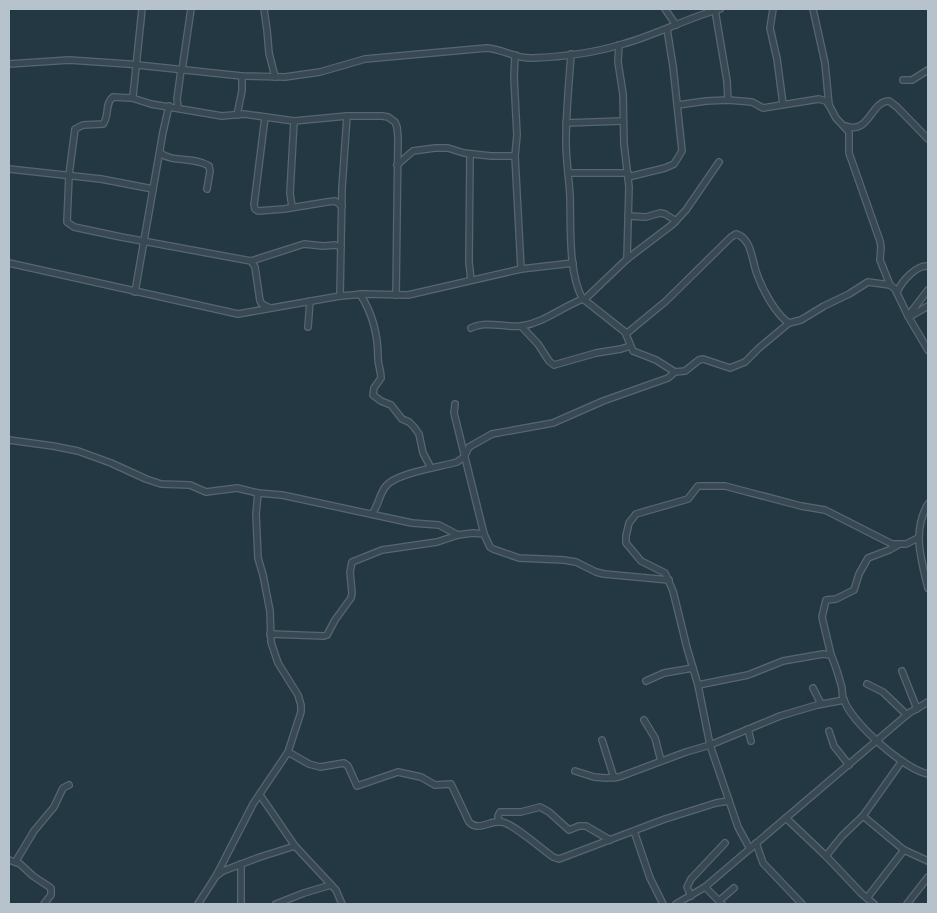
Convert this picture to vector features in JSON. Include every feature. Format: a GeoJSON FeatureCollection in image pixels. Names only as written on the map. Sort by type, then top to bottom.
{"type":"FeatureCollection","features":[{"type":"Feature","properties":{"kind":"street"},"geometry":{"type":"LineString","coordinates":[[132,98],[142,9]]}},
{"type":"Feature","properties":{"kind":"street"},"geometry":{"type":"LineString","coordinates":[[178,107],[177,99],[191,9]]}},
{"type":"Feature","properties":{"kind":"street"},"geometry":{"type":"LineString","coordinates":[[264,9],[268,30],[269,53],[275,76]]}},
{"type":"Feature","properties":{"kind":"street"},"geometry":{"type":"LineString","coordinates":[[665,9],[676,26]]}},
{"type":"Feature","properties":{"kind":"street"},"geometry":{"type":"LineString","coordinates":[[9,64],[63,60],[136,65],[242,76],[285,77],[320,72],[366,59],[487,48],[531,58],[619,46],[718,9],[728,100]]}},
{"type":"Feature","properties":{"kind":"street"},"geometry":{"type":"LineString","coordinates":[[773,9],[770,28],[777,59],[783,104]]}},
{"type":"Feature","properties":{"kind":"street"},"geometry":{"type":"LineString","coordinates":[[813,9],[826,71],[829,105]]}},
{"type":"Feature","properties":{"kind":"street"},"geometry":{"type":"LineString","coordinates":[[568,173],[628,175],[660,170],[674,164],[679,158],[682,151],[678,106],[666,29]]}},
{"type":"Feature","properties":{"kind":"street"},"geometry":{"type":"LineString","coordinates":[[619,46],[618,62],[623,94],[622,121],[628,175],[627,259]]}},
{"type":"Feature","properties":{"kind":"street"},"geometry":{"type":"LineString","coordinates":[[571,54],[566,124],[572,263],[579,292],[584,300],[626,334],[630,346],[636,353],[656,360],[675,372],[685,372],[699,360],[703,359],[711,360],[726,368],[733,367],[748,359],[789,323],[801,320],[868,282],[890,284]]}},
{"type":"Feature","properties":{"kind":"street"},"geometry":{"type":"LineString","coordinates":[[515,55],[514,77],[517,135],[515,156],[521,268]]}},
{"type":"Feature","properties":{"kind":"street"},"geometry":{"type":"LineString","coordinates":[[902,80],[912,80],[928,70]]}},
{"type":"Feature","properties":{"kind":"street"},"geometry":{"type":"LineString","coordinates":[[238,115],[242,91],[242,76]]}},
{"type":"Feature","properties":{"kind":"street"},"geometry":{"type":"LineString","coordinates":[[341,248],[335,245],[304,244],[251,261],[70,225],[66,217],[68,175],[75,129],[83,125],[103,124],[106,121],[108,102],[113,97],[132,98],[146,103],[222,116],[244,114],[294,121],[347,116],[388,117],[397,126],[398,137],[396,295]]}},
{"type":"Feature","properties":{"kind":"street"},"geometry":{"type":"LineString","coordinates":[[678,106],[706,101],[728,100],[752,102],[763,108],[818,99],[826,101],[836,118],[849,132],[849,153],[880,241],[880,260],[890,284],[897,292],[908,316],[928,350]]}},
{"type":"Feature","properties":{"kind":"street"},"geometry":{"type":"LineString","coordinates":[[844,125],[855,127],[862,125],[883,102],[889,101],[928,139]]}},
{"type":"Feature","properties":{"kind":"street"},"geometry":{"type":"LineString","coordinates":[[135,292],[169,106]]}},
{"type":"Feature","properties":{"kind":"street"},"geometry":{"type":"LineString","coordinates":[[340,296],[347,116]]}},
{"type":"Feature","properties":{"kind":"street"},"geometry":{"type":"LineString","coordinates":[[265,117],[254,207],[258,211],[335,201],[342,206]]}},
{"type":"Feature","properties":{"kind":"street"},"geometry":{"type":"LineString","coordinates":[[292,207],[290,193],[294,121]]}},
{"type":"Feature","properties":{"kind":"street"},"geometry":{"type":"LineString","coordinates":[[566,124],[622,121]]}},
{"type":"Feature","properties":{"kind":"street"},"geometry":{"type":"LineString","coordinates":[[397,165],[413,151],[448,148],[470,154],[515,156]]}},
{"type":"Feature","properties":{"kind":"street"},"geometry":{"type":"LineString","coordinates":[[160,153],[166,157],[189,159],[208,166],[210,171],[207,189]]}},
{"type":"Feature","properties":{"kind":"street"},"geometry":{"type":"LineString","coordinates":[[470,154],[469,262],[471,280]]}},
{"type":"Feature","properties":{"kind":"street"},"geometry":{"type":"LineString","coordinates":[[471,328],[489,325],[521,326],[540,321],[584,300],[627,259],[676,221],[691,204],[719,162]]}},
{"type":"Feature","properties":{"kind":"street"},"geometry":{"type":"LineString","coordinates":[[9,169],[68,175],[154,189]]}},
{"type":"Feature","properties":{"kind":"street"},"geometry":{"type":"LineString","coordinates":[[628,216],[646,216],[660,213],[676,221]]}},
{"type":"Feature","properties":{"kind":"street"},"geometry":{"type":"LineString","coordinates":[[626,334],[666,301],[736,234],[742,236],[748,244],[757,275],[767,296],[783,319],[789,323]]}},
{"type":"Feature","properties":{"kind":"street"},"geometry":{"type":"LineString","coordinates":[[251,261],[255,267],[260,301],[270,308]]}},
{"type":"Feature","properties":{"kind":"street"},"geometry":{"type":"LineString","coordinates":[[9,263],[238,314],[340,296],[408,294],[521,268],[572,263]]}},
{"type":"Feature","properties":{"kind":"street"},"geometry":{"type":"LineString","coordinates":[[897,292],[916,270],[922,266],[928,266]]}},
{"type":"Feature","properties":{"kind":"street"},"geometry":{"type":"LineString","coordinates":[[908,316],[928,290]]}},
{"type":"Feature","properties":{"kind":"street"},"geometry":{"type":"LineString","coordinates":[[360,294],[372,314],[378,343],[378,361],[381,378],[374,388],[373,395],[381,401],[391,404],[402,419],[409,422],[420,434],[423,453],[431,468]]}},
{"type":"Feature","properties":{"kind":"street"},"geometry":{"type":"LineString","coordinates":[[308,327],[310,301]]}},
{"type":"Feature","properties":{"kind":"street"},"geometry":{"type":"LineString","coordinates":[[908,316],[928,306]]}},
{"type":"Feature","properties":{"kind":"street"},"geometry":{"type":"LineString","coordinates":[[521,326],[554,365],[630,346]]}},
{"type":"Feature","properties":{"kind":"street"},"geometry":{"type":"LineString","coordinates":[[372,514],[378,506],[382,491],[391,480],[457,462],[462,459],[469,447],[492,434],[553,423],[603,401],[668,378],[675,372]]}},
{"type":"Feature","properties":{"kind":"street"},"geometry":{"type":"LineString","coordinates":[[455,404],[454,413],[484,534],[490,548],[518,558],[576,562],[604,574],[669,580]]}},
{"type":"Feature","properties":{"kind":"street"},"geometry":{"type":"LineString","coordinates":[[9,440],[78,451],[160,484],[190,485],[206,492],[237,488],[412,523],[439,526],[458,535]]}},
{"type":"Feature","properties":{"kind":"street"},"geometry":{"type":"LineString","coordinates":[[750,849],[738,827],[710,745],[698,685],[669,580],[665,573],[641,561],[627,546],[625,541],[629,523],[636,514],[690,498],[697,487],[701,485],[726,486],[801,506],[825,510],[892,544],[898,545]]}},
{"type":"Feature","properties":{"kind":"street"},"geometry":{"type":"LineString","coordinates":[[198,904],[216,876],[253,804],[288,752],[299,723],[301,705],[293,685],[278,663],[273,651],[270,634],[270,612],[258,558],[256,514],[258,493]]}},
{"type":"Feature","properties":{"kind":"street"},"geometry":{"type":"LineString","coordinates":[[928,504],[919,529],[918,538],[928,588]]}},
{"type":"Feature","properties":{"kind":"street"},"geometry":{"type":"LineString","coordinates":[[270,634],[327,635],[334,620],[351,598],[350,572],[352,562],[382,550],[437,542],[458,535],[480,532],[484,534]]}},
{"type":"Feature","properties":{"kind":"street"},"geometry":{"type":"LineString","coordinates":[[918,538],[868,558],[859,574],[855,588],[834,600],[826,600],[822,617],[844,700],[855,719],[877,741],[902,760],[920,773],[928,774]]}},
{"type":"Feature","properties":{"kind":"street"},"geometry":{"type":"LineString","coordinates":[[698,685],[748,675],[783,661],[823,654],[831,655]]}},
{"type":"Feature","properties":{"kind":"street"},"geometry":{"type":"LineString","coordinates":[[646,681],[664,673],[693,668]]}},
{"type":"Feature","properties":{"kind":"street"},"geometry":{"type":"LineString","coordinates":[[902,671],[917,709]]}},
{"type":"Feature","properties":{"kind":"street"},"geometry":{"type":"LineString","coordinates":[[867,684],[883,692],[907,715]]}},
{"type":"Feature","properties":{"kind":"street"},"geometry":{"type":"LineString","coordinates":[[813,688],[821,704]]}},
{"type":"Feature","properties":{"kind":"street"},"geometry":{"type":"LineString","coordinates":[[575,771],[594,777],[614,778],[710,745],[780,716],[821,704],[844,700]]}},
{"type":"Feature","properties":{"kind":"street"},"geometry":{"type":"LineString","coordinates":[[676,904],[705,886],[907,715],[928,702]]}},
{"type":"Feature","properties":{"kind":"street"},"geometry":{"type":"LineString","coordinates":[[644,720],[655,738],[661,761]]}},
{"type":"Feature","properties":{"kind":"street"},"geometry":{"type":"LineString","coordinates":[[748,729],[751,741]]}},
{"type":"Feature","properties":{"kind":"street"},"geometry":{"type":"LineString","coordinates":[[829,731],[834,746],[849,765]]}},
{"type":"Feature","properties":{"kind":"street"},"geometry":{"type":"LineString","coordinates":[[602,740],[614,778]]}},
{"type":"Feature","properties":{"kind":"street"},"geometry":{"type":"LineString","coordinates":[[288,752],[309,764],[320,767],[344,763],[348,766],[356,786],[398,772],[421,778],[435,785],[451,784],[468,822],[472,826],[476,827],[499,822],[508,824],[546,852],[559,859],[693,810],[729,801]]}},
{"type":"Feature","properties":{"kind":"street"},"geometry":{"type":"LineString","coordinates":[[826,856],[842,836],[863,816],[902,760]]}},
{"type":"Feature","properties":{"kind":"street"},"geometry":{"type":"LineString","coordinates":[[44,904],[51,895],[51,888],[11,861],[54,807],[64,788],[69,785]]}},
{"type":"Feature","properties":{"kind":"street"},"geometry":{"type":"LineString","coordinates":[[260,795],[295,846],[336,890],[342,904]]}},
{"type":"Feature","properties":{"kind":"street"},"geometry":{"type":"LineString","coordinates":[[499,822],[498,816],[500,812],[521,812],[540,806],[569,830],[579,826],[586,826],[610,840]]}},
{"type":"Feature","properties":{"kind":"street"},"geometry":{"type":"LineString","coordinates":[[863,816],[904,850],[928,861]]}},
{"type":"Feature","properties":{"kind":"street"},"geometry":{"type":"LineString","coordinates":[[786,818],[874,904]]}},
{"type":"Feature","properties":{"kind":"street"},"geometry":{"type":"LineString","coordinates":[[634,831],[650,878],[664,904]]}},
{"type":"Feature","properties":{"kind":"street"},"geometry":{"type":"LineString","coordinates":[[691,896],[687,887],[691,879],[725,843]]}},
{"type":"Feature","properties":{"kind":"street"},"geometry":{"type":"LineString","coordinates":[[756,843],[763,863],[802,904]]}},
{"type":"Feature","properties":{"kind":"street"},"geometry":{"type":"LineString","coordinates":[[216,876],[241,864],[295,846]]}},
{"type":"Feature","properties":{"kind":"street"},"geometry":{"type":"LineString","coordinates":[[867,898],[904,850]]}},
{"type":"Feature","properties":{"kind":"street"},"geometry":{"type":"LineString","coordinates":[[241,864],[241,904]]}},
{"type":"Feature","properties":{"kind":"street"},"geometry":{"type":"LineString","coordinates":[[907,904],[928,877]]}},
{"type":"Feature","properties":{"kind":"street"},"geometry":{"type":"LineString","coordinates":[[276,904],[331,885]]}},
{"type":"Feature","properties":{"kind":"street"},"geometry":{"type":"LineString","coordinates":[[705,886],[720,902],[734,888]]}}]}
